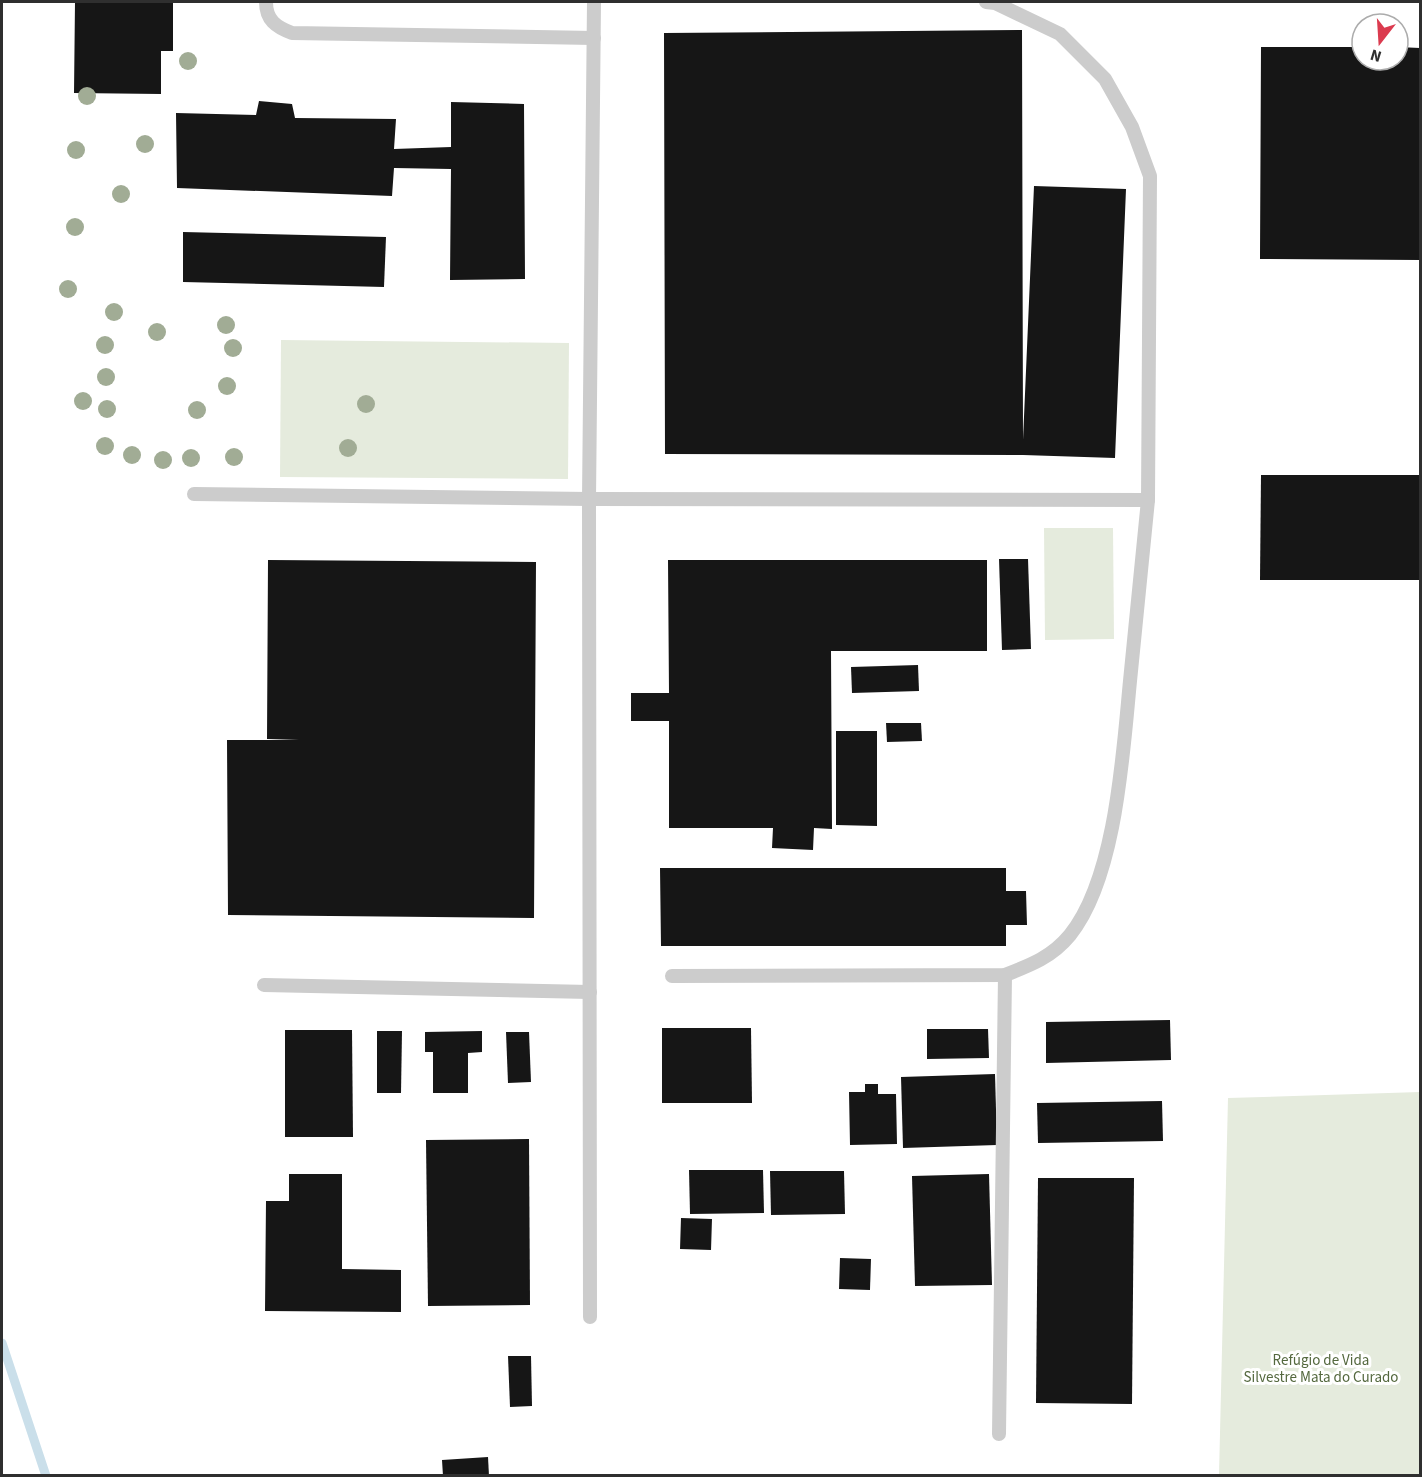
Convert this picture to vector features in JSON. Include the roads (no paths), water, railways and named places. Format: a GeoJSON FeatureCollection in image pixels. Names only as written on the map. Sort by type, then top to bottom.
{"type":"FeatureCollection","features":[{"type":"Feature","properties":{"kind":"lane"},"geometry":{"type":"LineString","coordinates":[[266,2],[270,21],[279,28],[292,33],[594,38]]}},
{"type":"Feature","properties":{"kind":"lane"},"geometry":{"type":"LineString","coordinates":[[590,1317],[590,500],[594,2]]}},
{"type":"Feature","properties":{"kind":"lane"},"geometry":{"type":"LineString","coordinates":[[672,976],[1005,975],[1044,960],[1070,934],[1092,894],[1108,843],[1119,792],[1148,500],[1150,176],[1132,127],[1105,79],[1060,34],[986,2]]}},
{"type":"Feature","properties":{"kind":"lane"},"geometry":{"type":"LineString","coordinates":[[194,494],[590,500],[1148,500]]}},
{"type":"Feature","properties":{"kind":"lane"},"geometry":{"type":"LineString","coordinates":[[999,1434],[1005,975]]}},
{"type":"Feature","properties":{"kind":"lane"},"geometry":{"type":"LineString","coordinates":[[264,985],[590,992]]}},
{"type":"Feature","properties":{"kind":"waterway"},"geometry":{"type":"LineString","coordinates":[[2,1343],[46,1476]]}},
{"type":"Feature","properties":{"kind":"park label","name":"Refúgio de Vida Silvestre Mata do Curado"},"geometry":{"type":"Point","coordinates":[1321,1368]}}]}
